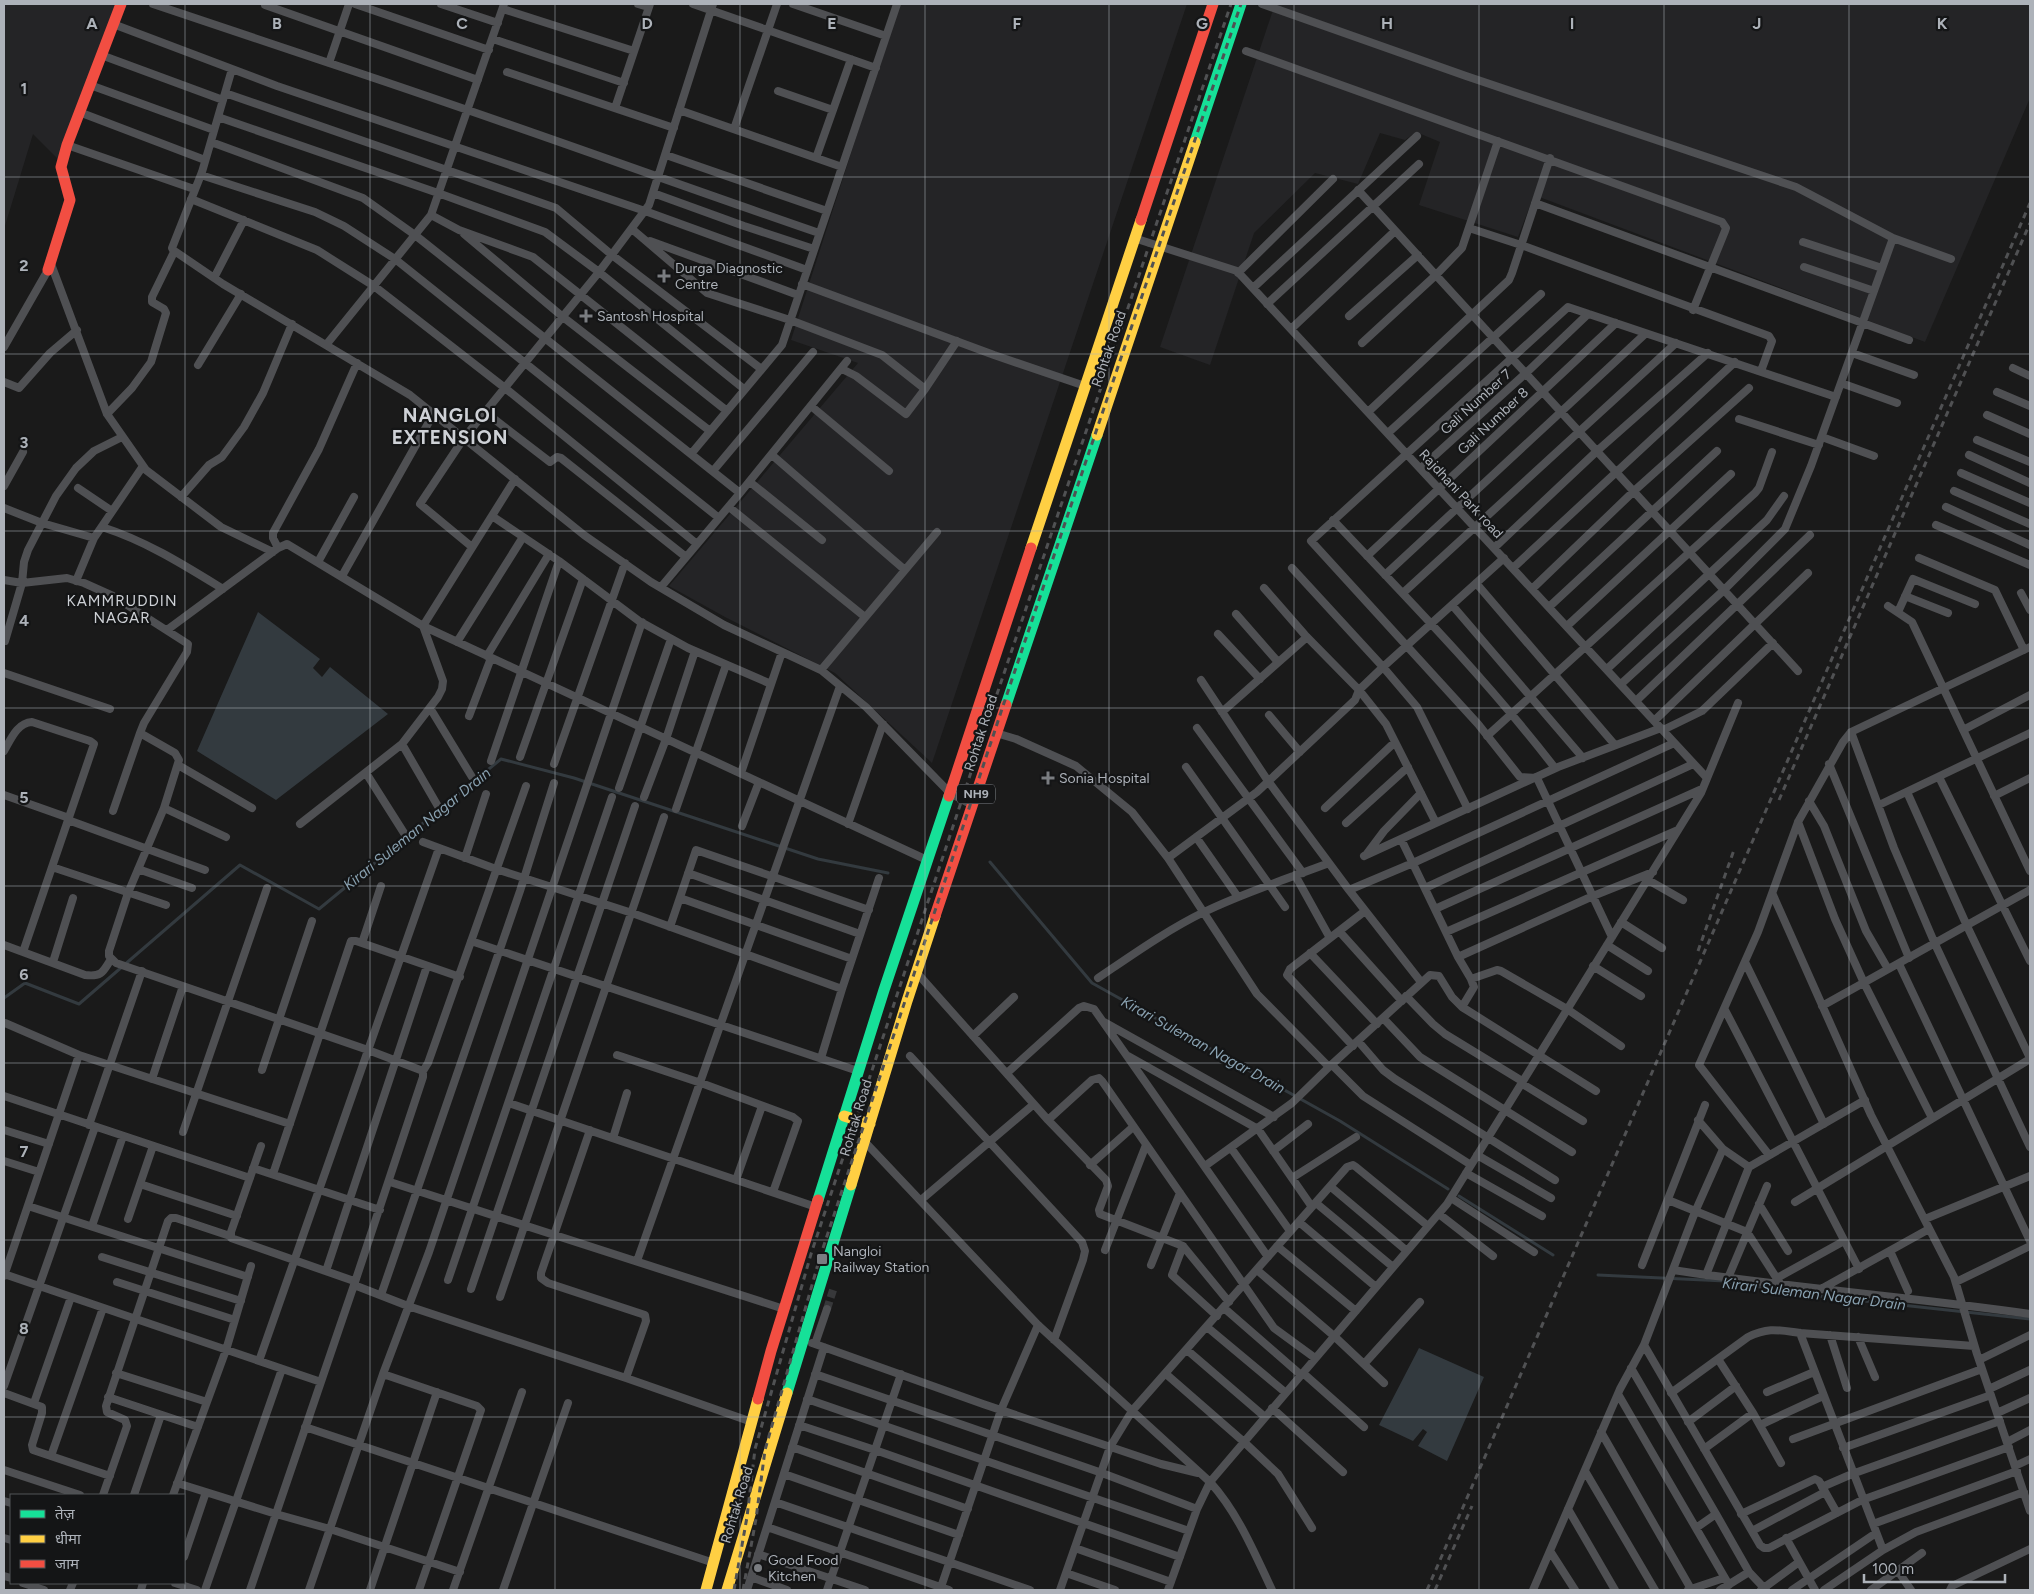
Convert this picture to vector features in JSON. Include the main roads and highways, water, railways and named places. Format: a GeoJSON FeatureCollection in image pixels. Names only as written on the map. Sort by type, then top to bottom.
{"type":"FeatureCollection","features":[{"type":"Feature","properties":{"kind":"main road"},"geometry":{"type":"LineString","coordinates":[[50,266],[70,200],[69,190],[61,172],[67,145],[120,4]]}},
{"type":"Feature","properties":{"kind":"main road","name":"Rohtak Road"},"geometry":{"type":"LineString","coordinates":[[706,1590],[784,1309],[858,1071],[1212,4]]}},
{"type":"Feature","properties":{"kind":"main road","name":"Rohtak Road"},"geometry":{"type":"LineString","coordinates":[[727,1590],[917,972],[1241,4]]}},
{"type":"Feature","properties":{"kind":"main road"},"geometry":{"type":"LineString","coordinates":[[844,1116],[870,1124]]}},
{"type":"Feature","properties":{"kind":"waterway","name":"Kirari Suleman Nagar Drain"},"geometry":{"type":"LineString","coordinates":[[4,998],[25,983],[79,1004],[240,865],[319,909],[501,759],[574,778],[818,859],[888,873]]}},
{"type":"Feature","properties":{"kind":"waterway","name":"Kirari Suleman Nagar Drain"},"geometry":{"type":"LineString","coordinates":[[990,862],[1092,983],[1340,1121],[1448,1189]]}},
{"type":"Feature","properties":{"kind":"waterway","name":"Kirari Suleman Nagar Drain"},"geometry":{"type":"LineString","coordinates":[[1459,1196],[1553,1255]]}},
{"type":"Feature","properties":{"kind":"waterway","name":"Kirari Suleman Nagar Drain"},"geometry":{"type":"LineString","coordinates":[[1598,1275],[1725,1281],[1800,1294],[2030,1319]]}},
{"type":"Feature","properties":{"kind":"tunnel"},"geometry":{"type":"LineString","coordinates":[[827,1309],[834,1287]]}},
{"type":"Feature","properties":{"kind":"railway"},"geometry":{"type":"LineString","coordinates":[[734,1590],[747,1517],[755,1449],[811,1254],[996,697],[1231,4]]}},
{"type":"Feature","properties":{"kind":"railway"},"geometry":{"type":"LineString","coordinates":[[743,1590],[756,1519],[765,1450],[820,1257],[1005,700],[1241,4]]}},
{"type":"Feature","properties":{"kind":"railway"},"geometry":{"type":"LineString","coordinates":[[1427,1590],[2030,203]]}},
{"type":"Feature","properties":{"kind":"railway"},"geometry":{"type":"LineString","coordinates":[[1779,800],[2030,223]]}},
{"type":"Feature","properties":{"kind":"railway"},"geometry":{"type":"LineString","coordinates":[[1698,951],[1734,850]]}},
{"type":"Feature","properties":{"kind":"railway"},"geometry":{"type":"LineString","coordinates":[[1435,1590],[1472,1506]]}},
{"type":"Feature","properties":{"kind":"place","name":"Durga Diagnostic Centre"},"geometry":{"type":"Point","coordinates":[664,276]}},
{"type":"Feature","properties":{"kind":"place","name":"Santosh Hospital"},"geometry":{"type":"Point","coordinates":[586,316]}},
{"type":"Feature","properties":{"kind":"place","name":"Sonia Hospital"},"geometry":{"type":"Point","coordinates":[1048,778]}},
{"type":"Feature","properties":{"kind":"place","name":"Nangloi Railway Station"},"geometry":{"type":"Point","coordinates":[822,1259]}},
{"type":"Feature","properties":{"kind":"place","name":"Good Food Kitchen"},"geometry":{"type":"Point","coordinates":[758,1568]}},
{"type":"Feature","properties":{"kind":"district","name":"NANGLOI EXTENSION"},"geometry":{"type":"Point","coordinates":[450,426]}},
{"type":"Feature","properties":{"kind":"district","name":"KAMMRUDDIN NAGAR"},"geometry":{"type":"Point","coordinates":[122,610]}}]}
